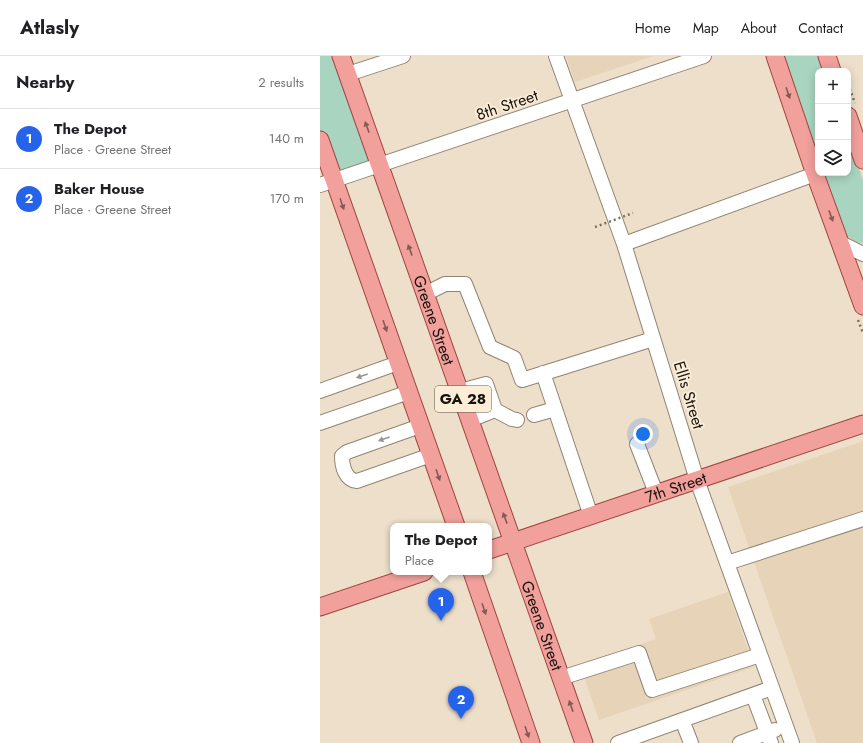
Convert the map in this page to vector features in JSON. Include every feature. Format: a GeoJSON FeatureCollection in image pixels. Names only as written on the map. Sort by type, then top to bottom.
{"type":"FeatureCollection","features":[{"type":"Feature","properties":{"kind":"main road","name":"Greene Street"},"geometry":{"type":"LineString","coordinates":[[341,56],[584,743]]}},
{"type":"Feature","properties":{"kind":"main road"},"geometry":{"type":"LineString","coordinates":[[775,56],[815,174]]}},
{"type":"Feature","properties":{"kind":"main road"},"geometry":{"type":"LineString","coordinates":[[827,56],[831,68]]}},
{"type":"Feature","properties":{"kind":"main road"},"geometry":{"type":"LineString","coordinates":[[851,125],[863,160]]}},
{"type":"Feature","properties":{"kind":"main road","name":"GA 28"},"geometry":{"type":"LineString","coordinates":[[320,140],[327,183],[409,392],[455,523]]}},
{"type":"Feature","properties":{"kind":"main road"},"geometry":{"type":"LineString","coordinates":[[816,176],[863,306]]}},
{"type":"Feature","properties":{"kind":"main road","name":"7th Street"},"geometry":{"type":"LineString","coordinates":[[492,549],[863,424]]}},
{"type":"Feature","properties":{"kind":"main road"},"geometry":{"type":"LineString","coordinates":[[320,607],[415,575]]}},
{"type":"Feature","properties":{"kind":"main road"},"geometry":{"type":"LineString","coordinates":[[473,575],[531,743]]}},
{"type":"Feature","properties":{"kind":"street"},"geometry":{"type":"LineString","coordinates":[[348,74],[403,56]]}},
{"type":"Feature","properties":{"kind":"street","name":"Ellis Street"},"geometry":{"type":"LineString","coordinates":[[556,56],[624,244],[697,480],[792,743]]}},
{"type":"Feature","properties":{"kind":"street","name":"8th Street"},"geometry":{"type":"LineString","coordinates":[[327,183],[704,56]]}},
{"type":"Feature","properties":{"kind":"street"},"geometry":{"type":"LineString","coordinates":[[624,244],[815,174]]}},
{"type":"Feature","properties":{"kind":"street"},"geometry":{"type":"LineString","coordinates":[[841,243],[863,254]]}},
{"type":"Feature","properties":{"kind":"street"},"geometry":{"type":"LineString","coordinates":[[425,294],[445,284],[465,284],[490,347],[514,358],[522,380],[653,339]]}},
{"type":"Feature","properties":{"kind":"street"},"geometry":{"type":"LineString","coordinates":[[320,391],[398,363]]}},
{"type":"Feature","properties":{"kind":"street"},"geometry":{"type":"LineString","coordinates":[[544,373],[591,516]]}},
{"type":"Feature","properties":{"kind":"street"},"geometry":{"type":"LineString","coordinates":[[460,391],[486,384],[495,410],[516,420]]}},
{"type":"Feature","properties":{"kind":"street"},"geometry":{"type":"LineString","coordinates":[[320,423],[409,392]]}},
{"type":"Feature","properties":{"kind":"street"},"geometry":{"type":"LineString","coordinates":[[534,415],[555,409]]}},
{"type":"Feature","properties":{"kind":"street"},"geometry":{"type":"LineString","coordinates":[[470,420],[495,410]]}},
{"type":"Feature","properties":{"kind":"street"},"geometry":{"type":"LineString","coordinates":[[420,426],[346,452],[342,456],[342,461],[347,476],[351,480],[357,481],[431,455]]}},
{"type":"Feature","properties":{"kind":"street"},"geometry":{"type":"LineString","coordinates":[[637,444],[656,493]]}},
{"type":"Feature","properties":{"kind":"street"},"geometry":{"type":"LineString","coordinates":[[727,562],[863,520]]}},
{"type":"Feature","properties":{"kind":"street"},"geometry":{"type":"LineString","coordinates":[[561,678],[639,652],[652,690],[760,655]]}},
{"type":"Feature","properties":{"kind":"street"},"geometry":{"type":"LineString","coordinates":[[618,743],[772,688]]}},
{"type":"Feature","properties":{"kind":"street"},"geometry":{"type":"LineString","coordinates":[[753,695],[769,738]]}},
{"type":"Feature","properties":{"kind":"street"},"geometry":{"type":"LineString","coordinates":[[682,720],[691,743]]}},
{"type":"Feature","properties":{"kind":"street"},"geometry":{"type":"LineString","coordinates":[[740,743],[769,738],[786,726]]}},
{"type":"Feature","properties":{"kind":"path"},"geometry":{"type":"LineString","coordinates":[[595,227],[633,213]]}},
{"type":"Feature","properties":{"kind":"shaded area"},"geometry":{"type":"Polygon","coordinates":[[[566,56],[654,56],[575,82],[566,56]]]}},
{"type":"Feature","properties":{"kind":"shaded area"},"geometry":{"type":"Polygon","coordinates":[[[863,441],[863,743],[817,743],[728,487],[863,441]]]}},
{"type":"Feature","properties":{"kind":"shaded area"},"geometry":{"type":"Polygon","coordinates":[[[728,592],[754,667],[599,720],[580,665],[656,639],[649,619],[728,592]]]}},
{"type":"Feature","properties":{"kind":"green space"},"geometry":{"type":"Polygon","coordinates":[[[320,56],[341,56],[380,166],[334,181],[320,140],[320,56]]]}},
{"type":"Feature","properties":{"kind":"green space"},"geometry":{"type":"Polygon","coordinates":[[[783,56],[819,56],[824,68],[815,68],[815,148],[783,56]]]}},
{"type":"Feature","properties":{"kind":"green space"},"geometry":{"type":"Polygon","coordinates":[[[851,146],[863,180],[863,243],[856,242],[846,235],[825,176],[851,176],[851,146]]]}},
{"type":"Feature","properties":{"kind":"place","name":"The Depot"},"geometry":{"type":"Point","coordinates":[441,621]}},
{"type":"Feature","properties":{"kind":"place","name":"Baker House"},"geometry":{"type":"Point","coordinates":[461,719]}}]}
